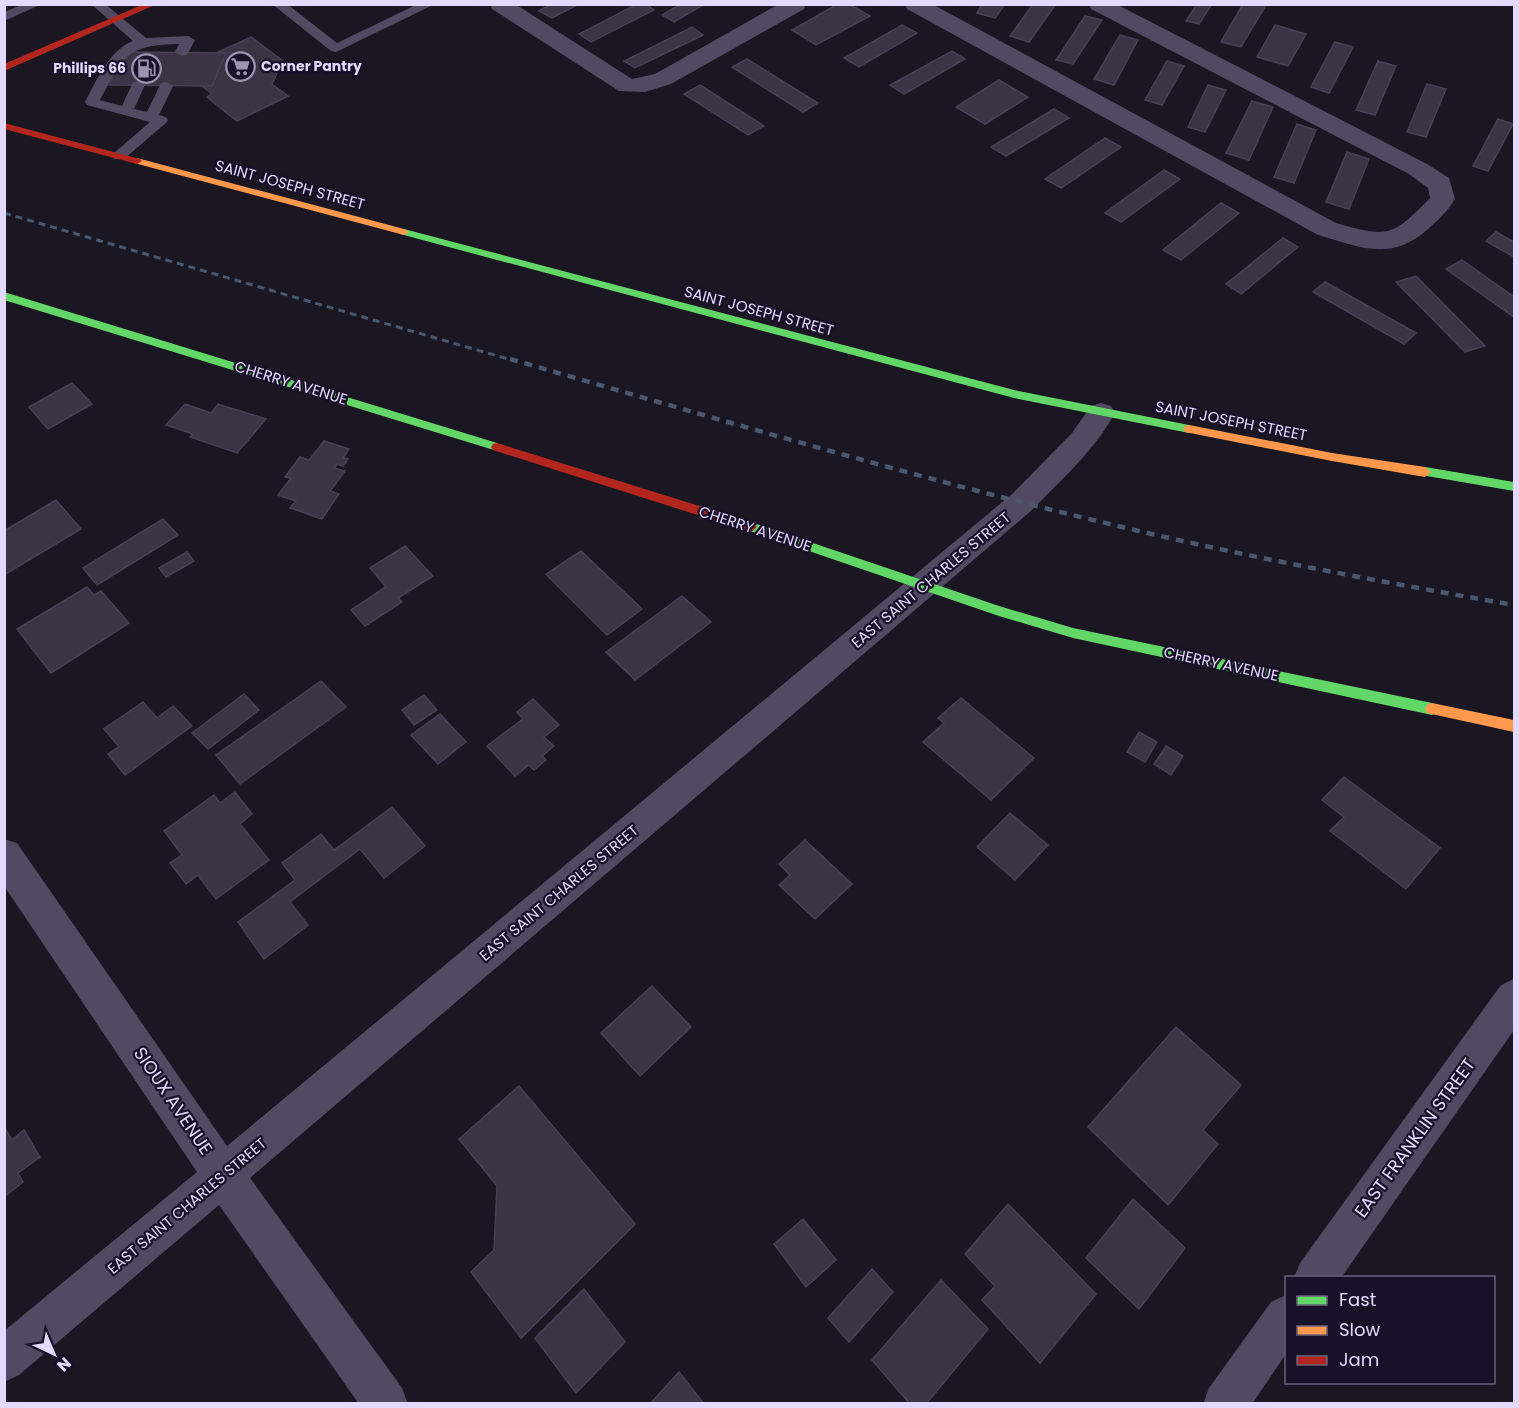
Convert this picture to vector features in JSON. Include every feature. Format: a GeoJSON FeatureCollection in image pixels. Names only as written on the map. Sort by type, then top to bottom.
{"type":"FeatureCollection","features":[{"type":"Feature","properties":{"kind":"main road"},"geometry":{"type":"LineString","coordinates":[[4,68],[153,4]]}},
{"type":"Feature","properties":{"kind":"main road","name":"SAINT JOSEPH STREET"},"geometry":{"type":"LineString","coordinates":[[4,126],[945,377],[1101,413],[1332,458],[1515,487]]}},
{"type":"Feature","properties":{"kind":"main road","name":"CHERRY AVENUE"},"geometry":{"type":"LineString","coordinates":[[4,296],[366,406],[1073,633],[1515,726]]}},
{"type":"Feature","properties":{"kind":"street"},"geometry":{"type":"LineString","coordinates":[[500,4],[627,86],[645,85],[663,79],[796,4]]}},
{"type":"Feature","properties":{"kind":"street"},"geometry":{"type":"LineString","coordinates":[[915,4],[1327,229],[1364,239],[1393,241],[1431,214],[1443,199],[1440,184],[1418,169],[1099,4]]}},
{"type":"Feature","properties":{"kind":"street","name":"EAST SAINT CHARLES STREET"},"geometry":{"type":"LineString","coordinates":[[4,1360],[927,585],[1058,469],[1082,441],[1101,413]]}},
{"type":"Feature","properties":{"kind":"street","name":"SIOUX AVENUE"},"geometry":{"type":"LineString","coordinates":[[4,855],[223,1175],[386,1404]]}},
{"type":"Feature","properties":{"kind":"street","name":"EAST FRANKLIN STREET"},"geometry":{"type":"LineString","coordinates":[[1316,1276],[1515,998]]}},
{"type":"Feature","properties":{"kind":"street"},"geometry":{"type":"LineString","coordinates":[[1225,1404],[1285,1320]]}},
{"type":"Feature","properties":{"kind":"lane"},"geometry":{"type":"LineString","coordinates":[[4,17],[36,4]]}},
{"type":"Feature","properties":{"kind":"lane"},"geometry":{"type":"LineString","coordinates":[[97,4],[141,41],[157,46],[188,40],[182,52]]}},
{"type":"Feature","properties":{"kind":"lane"},"geometry":{"type":"LineString","coordinates":[[278,4],[336,48],[429,4]]}},
{"type":"Feature","properties":{"kind":"lane"},"geometry":{"type":"LineString","coordinates":[[119,156],[161,120],[92,102],[118,54],[141,41]]}},
{"type":"Feature","properties":{"kind":"lane"},"geometry":{"type":"LineString","coordinates":[[126,111],[138,86]]}},
{"type":"Feature","properties":{"kind":"lane"},"geometry":{"type":"LineString","coordinates":[[151,118],[166,86]]}},
{"type":"Feature","properties":{"kind":"building"},"geometry":{"type":"Polygon","coordinates":[[[551,4],[579,4],[552,18],[539,11],[551,4]]]}},
{"type":"Feature","properties":{"kind":"building"},"geometry":{"type":"Polygon","coordinates":[[[637,4],[645,4],[654,10],[591,42],[579,34],[637,4]]]}},
{"type":"Feature","properties":{"kind":"building"},"geometry":{"type":"Polygon","coordinates":[[[681,4],[705,4],[674,22],[662,15],[681,4]]]}},
{"type":"Feature","properties":{"kind":"building"},"geometry":{"type":"Polygon","coordinates":[[[838,4],[849,4],[870,16],[816,45],[792,30],[838,4]]]}},
{"type":"Feature","properties":{"kind":"building"},"geometry":{"type":"Polygon","coordinates":[[[982,4],[1005,4],[995,18],[977,13],[982,4]]]}},
{"type":"Feature","properties":{"kind":"building"},"geometry":{"type":"Polygon","coordinates":[[[1033,4],[1056,4],[1029,42],[1010,36],[1033,4]]]}},
{"type":"Feature","properties":{"kind":"building"},"geometry":{"type":"Polygon","coordinates":[[[1197,4],[1212,4],[1199,24],[1186,21],[1197,4]]]}},
{"type":"Feature","properties":{"kind":"building"},"geometry":{"type":"Polygon","coordinates":[[[1243,4],[1266,5],[1241,47],[1221,42],[1243,4]]]}},
{"type":"Feature","properties":{"kind":"building"},"geometry":{"type":"Polygon","coordinates":[[[1085,16],[1102,20],[1073,64],[1056,60],[1085,16]]]}},
{"type":"Feature","properties":{"kind":"building"},"geometry":{"type":"Polygon","coordinates":[[[902,25],[917,33],[859,67],[844,58],[902,25]]]}},
{"type":"Feature","properties":{"kind":"building"},"geometry":{"type":"Polygon","coordinates":[[[1275,25],[1306,34],[1288,66],[1257,57],[1275,25]]]}},
{"type":"Feature","properties":{"kind":"building"},"geometry":{"type":"Polygon","coordinates":[[[692,27],[703,35],[635,68],[624,61],[692,27]]]}},
{"type":"Feature","properties":{"kind":"building"},"geometry":{"type":"Polygon","coordinates":[[[1120,35],[1138,40],[1114,85],[1094,79],[1120,35]]]}},
{"type":"Feature","properties":{"kind":"building"},"geometry":{"type":"Polygon","coordinates":[[[251,37],[283,61],[272,84],[288,96],[237,121],[207,97],[212,94],[195,80],[207,57],[251,37]]]}},
{"type":"Feature","properties":{"kind":"building"},"geometry":{"type":"Polygon","coordinates":[[[1335,42],[1353,47],[1329,93],[1311,87],[1335,42]]]}},
{"type":"Feature","properties":{"kind":"building"},"geometry":{"type":"Polygon","coordinates":[[[952,51],[965,59],[904,94],[890,85],[952,51]]]}},
{"type":"Feature","properties":{"kind":"building"},"geometry":{"type":"Polygon","coordinates":[[[125,52],[226,53],[212,86],[109,85],[125,52]]]}},
{"type":"Feature","properties":{"kind":"building"},"geometry":{"type":"Polygon","coordinates":[[[747,59],[818,103],[803,112],[732,67],[747,59]]]}},
{"type":"Feature","properties":{"kind":"building"},"geometry":{"type":"Polygon","coordinates":[[[1167,61],[1184,66],[1162,105],[1145,100],[1167,61]]]}},
{"type":"Feature","properties":{"kind":"building"},"geometry":{"type":"Polygon","coordinates":[[[1378,61],[1396,66],[1375,115],[1356,110],[1378,61]]]}},
{"type":"Feature","properties":{"kind":"building"},"geometry":{"type":"Polygon","coordinates":[[[999,80],[1028,97],[985,124],[956,107],[999,80]]]}},
{"type":"Feature","properties":{"kind":"building"},"geometry":{"type":"Polygon","coordinates":[[[1427,84],[1446,89],[1426,137],[1407,132],[1427,84]]]}},
{"type":"Feature","properties":{"kind":"building"},"geometry":{"type":"Polygon","coordinates":[[[700,85],[764,126],[748,135],[684,94],[700,85]]]}},
{"type":"Feature","properties":{"kind":"building"},"geometry":{"type":"Polygon","coordinates":[[[1208,85],[1226,90],[1205,132],[1188,127],[1208,85]]]}},
{"type":"Feature","properties":{"kind":"building"},"geometry":{"type":"Polygon","coordinates":[[[1252,101],[1273,107],[1249,160],[1226,153],[1252,101]]]}},
{"type":"Feature","properties":{"kind":"building"},"geometry":{"type":"Polygon","coordinates":[[[1054,109],[1069,118],[1006,156],[991,147],[1054,109]]]}},
{"type":"Feature","properties":{"kind":"building"},"geometry":{"type":"Polygon","coordinates":[[[1498,119],[1513,124],[1488,171],[1473,166],[1498,119]]]}},
{"type":"Feature","properties":{"kind":"building"},"geometry":{"type":"Polygon","coordinates":[[[1297,124],[1316,130],[1294,183],[1274,177],[1297,124]]]}},
{"type":"Feature","properties":{"kind":"building"},"geometry":{"type":"Polygon","coordinates":[[[1105,138],[1121,147],[1061,188],[1045,179],[1105,138]]]}},
{"type":"Feature","properties":{"kind":"building"},"geometry":{"type":"Polygon","coordinates":[[[1347,152],[1369,159],[1349,209],[1326,202],[1347,152]]]}},
{"type":"Feature","properties":{"kind":"building"},"geometry":{"type":"Polygon","coordinates":[[[1164,170],[1180,179],[1121,222],[1105,213],[1164,170]]]}},
{"type":"Feature","properties":{"kind":"building"},"geometry":{"type":"Polygon","coordinates":[[[1221,203],[1239,213],[1181,260],[1163,250],[1221,203]]]}},
{"type":"Feature","properties":{"kind":"building"},"geometry":{"type":"Polygon","coordinates":[[[1496,232],[1514,242],[1514,257],[1486,241],[1496,232]]]}},
{"type":"Feature","properties":{"kind":"building"},"geometry":{"type":"Polygon","coordinates":[[[1283,238],[1298,247],[1241,294],[1226,284],[1283,238]]]}},
{"type":"Feature","properties":{"kind":"building"},"geometry":{"type":"Polygon","coordinates":[[[1462,260],[1514,297],[1514,317],[1446,269],[1462,260]]]}},
{"type":"Feature","properties":{"kind":"building"},"geometry":{"type":"Polygon","coordinates":[[[1416,276],[1485,346],[1465,352],[1396,282],[1416,276]]]}},
{"type":"Feature","properties":{"kind":"building"},"geometry":{"type":"Polygon","coordinates":[[[1325,282],[1416,333],[1404,344],[1313,292],[1325,282]]]}},
{"type":"Feature","properties":{"kind":"building"},"geometry":{"type":"Polygon","coordinates":[[[72,383],[92,404],[48,429],[29,407],[72,383]]]}},
{"type":"Feature","properties":{"kind":"building"},"geometry":{"type":"Polygon","coordinates":[[[185,404],[211,413],[218,404],[266,419],[237,453],[190,437],[193,434],[166,425],[185,404]]]}},
{"type":"Feature","properties":{"kind":"building"},"geometry":{"type":"Polygon","coordinates":[[[324,441],[349,449],[343,458],[348,459],[343,466],[337,464],[334,468],[345,471],[330,491],[339,494],[322,519],[290,508],[296,501],[278,495],[291,478],[285,477],[300,457],[309,460],[324,441]]]}},
{"type":"Feature","properties":{"kind":"building"},"geometry":{"type":"Polygon","coordinates":[[[56,500],[81,529],[4,575],[4,531],[56,500]]]}},
{"type":"Feature","properties":{"kind":"building"},"geometry":{"type":"Polygon","coordinates":[[[163,519],[178,535],[97,585],[83,568],[163,519]]]}},
{"type":"Feature","properties":{"kind":"building"},"geometry":{"type":"Polygon","coordinates":[[[405,546],[433,576],[398,598],[402,602],[365,626],[351,610],[386,587],[370,568],[405,546]]]}},
{"type":"Feature","properties":{"kind":"building"},"geometry":{"type":"Polygon","coordinates":[[[581,551],[642,609],[607,635],[546,574],[581,551]]]}},
{"type":"Feature","properties":{"kind":"building"},"geometry":{"type":"Polygon","coordinates":[[[187,552],[194,561],[166,577],[159,568],[187,552]]]}},
{"type":"Feature","properties":{"kind":"building"},"geometry":{"type":"Polygon","coordinates":[[[87,587],[94,595],[101,591],[129,623],[51,673],[17,629],[87,587]]]}},
{"type":"Feature","properties":{"kind":"building"},"geometry":{"type":"Polygon","coordinates":[[[682,596],[711,622],[635,680],[606,652],[682,596]]]}},
{"type":"Feature","properties":{"kind":"building"},"geometry":{"type":"Polygon","coordinates":[[[321,681],[346,707],[240,784],[216,755],[321,681]]]}},
{"type":"Feature","properties":{"kind":"building"},"geometry":{"type":"Polygon","coordinates":[[[244,694],[259,710],[208,749],[192,733],[244,694]]]}},
{"type":"Feature","properties":{"kind":"building"},"geometry":{"type":"Polygon","coordinates":[[[424,695],[437,710],[414,725],[402,710],[424,695]]]}},
{"type":"Feature","properties":{"kind":"building"},"geometry":{"type":"Polygon","coordinates":[[[961,698],[1034,758],[991,800],[923,742],[944,723],[938,718],[961,698]]]}},
{"type":"Feature","properties":{"kind":"building"},"geometry":{"type":"Polygon","coordinates":[[[533,699],[559,725],[544,737],[554,746],[542,756],[546,760],[534,770],[529,765],[515,776],[487,746],[523,719],[517,712],[533,699]]]}},
{"type":"Feature","properties":{"kind":"building"},"geometry":{"type":"Polygon","coordinates":[[[143,702],[157,718],[173,706],[192,726],[125,775],[108,754],[119,747],[104,729],[143,702]]]}},
{"type":"Feature","properties":{"kind":"building"},"geometry":{"type":"Polygon","coordinates":[[[440,714],[466,742],[438,764],[411,735],[440,714]]]}},
{"type":"Feature","properties":{"kind":"building"},"geometry":{"type":"Polygon","coordinates":[[[1139,732],[1157,742],[1145,762],[1127,752],[1139,732]]]}},
{"type":"Feature","properties":{"kind":"building"},"geometry":{"type":"Polygon","coordinates":[[[1166,746],[1183,756],[1171,775],[1154,764],[1166,746]]]}},
{"type":"Feature","properties":{"kind":"building"},"geometry":{"type":"Polygon","coordinates":[[[1344,777],[1440,848],[1406,889],[1330,831],[1344,817],[1322,800],[1344,777]]]}},
{"type":"Feature","properties":{"kind":"building"},"geometry":{"type":"Polygon","coordinates":[[[235,792],[252,814],[240,824],[269,860],[216,899],[198,875],[186,884],[170,863],[182,855],[164,831],[214,795],[220,803],[235,792]]]}},
{"type":"Feature","properties":{"kind":"building"},"geometry":{"type":"Polygon","coordinates":[[[392,807],[425,846],[384,878],[360,849],[290,902],[308,925],[264,959],[238,922],[295,880],[282,863],[321,834],[334,850],[392,807]]]}},
{"type":"Feature","properties":{"kind":"building"},"geometry":{"type":"Polygon","coordinates":[[[1010,813],[1048,845],[1015,880],[977,847],[1010,813]]]}},
{"type":"Feature","properties":{"kind":"building"},"geometry":{"type":"Polygon","coordinates":[[[805,840],[852,884],[815,919],[779,885],[790,875],[779,864],[805,840]]]}},
{"type":"Feature","properties":{"kind":"building"},"geometry":{"type":"Polygon","coordinates":[[[652,986],[691,1027],[640,1076],[601,1033],[652,986]]]}},
{"type":"Feature","properties":{"kind":"building"},"geometry":{"type":"Polygon","coordinates":[[[1176,1027],[1241,1085],[1203,1130],[1218,1144],[1168,1205],[1088,1127],[1176,1027]]]}},
{"type":"Feature","properties":{"kind":"building"},"geometry":{"type":"Polygon","coordinates":[[[519,1086],[635,1224],[521,1338],[471,1272],[494,1250],[497,1186],[459,1139],[519,1086]]]}},
{"type":"Feature","properties":{"kind":"building"},"geometry":{"type":"Polygon","coordinates":[[[4,1127],[12,1140],[24,1130],[40,1157],[18,1173],[23,1182],[4,1197],[4,1127]]]}},
{"type":"Feature","properties":{"kind":"building"},"geometry":{"type":"Polygon","coordinates":[[[1133,1199],[1185,1248],[1139,1309],[1086,1258],[1133,1199]]]}},
{"type":"Feature","properties":{"kind":"building"},"geometry":{"type":"Polygon","coordinates":[[[1008,1204],[1096,1294],[1040,1363],[982,1300],[995,1286],[965,1254],[1008,1204]]]}},
{"type":"Feature","properties":{"kind":"building"},"geometry":{"type":"Polygon","coordinates":[[[803,1219],[836,1260],[806,1287],[774,1244],[803,1219]]]}},
{"type":"Feature","properties":{"kind":"building"},"geometry":{"type":"Polygon","coordinates":[[[872,1269],[893,1292],[849,1342],[828,1318],[872,1269]]]}},
{"type":"Feature","properties":{"kind":"building"},"geometry":{"type":"Polygon","coordinates":[[[941,1280],[988,1329],[926,1404],[910,1404],[872,1360],[941,1280]]]}},
{"type":"Feature","properties":{"kind":"building"},"geometry":{"type":"Polygon","coordinates":[[[584,1289],[625,1342],[576,1393],[535,1338],[584,1289]]]}},
{"type":"Feature","properties":{"kind":"building"},"geometry":{"type":"Polygon","coordinates":[[[679,1372],[704,1404],[650,1404],[679,1372]]]}},
{"type":"Feature","properties":{"kind":"railway"},"geometry":{"type":"LineString","coordinates":[[4,213],[515,361]]}},
{"type":"Feature","properties":{"kind":"railway"},"geometry":{"type":"LineString","coordinates":[[510,359],[847,456],[1102,522],[1269,559],[1514,605]]}},
{"type":"Feature","properties":{"kind":"traffic: fast"},"geometry":{"type":"LineString","coordinates":[[404,232],[1014,394],[1189,429]]}},
{"type":"Feature","properties":{"kind":"traffic: fast"},"geometry":{"type":"LineString","coordinates":[[4,296],[497,447]]}},
{"type":"Feature","properties":{"kind":"traffic: fast"},"geometry":{"type":"LineString","coordinates":[[1425,472],[1514,487]]}},
{"type":"Feature","properties":{"kind":"traffic: fast"},"geometry":{"type":"LineString","coordinates":[[751,527],[999,611],[1073,633],[1432,709]]}},
{"type":"Feature","properties":{"kind":"traffic: slow"},"geometry":{"type":"LineString","coordinates":[[137,161],[404,232]]}},
{"type":"Feature","properties":{"kind":"traffic: slow"},"geometry":{"type":"LineString","coordinates":[[1189,429],[1332,457],[1425,472]]}},
{"type":"Feature","properties":{"kind":"traffic: slow"},"geometry":{"type":"LineString","coordinates":[[1432,709],[1514,726]]}},
{"type":"Feature","properties":{"kind":"traffic: jam"},"geometry":{"type":"LineString","coordinates":[[4,68],[153,4]]}},
{"type":"Feature","properties":{"kind":"traffic: jam"},"geometry":{"type":"LineString","coordinates":[[4,126],[137,161]]}},
{"type":"Feature","properties":{"kind":"traffic: jam"},"geometry":{"type":"LineString","coordinates":[[497,447],[751,527]]}},
{"type":"Feature","properties":{"kind":"place","name":"Corner Pantry"},"geometry":{"type":"Point","coordinates":[240,66]}},
{"type":"Feature","properties":{"kind":"place","name":"Phillips 66"},"geometry":{"type":"Point","coordinates":[147,68]}}]}
